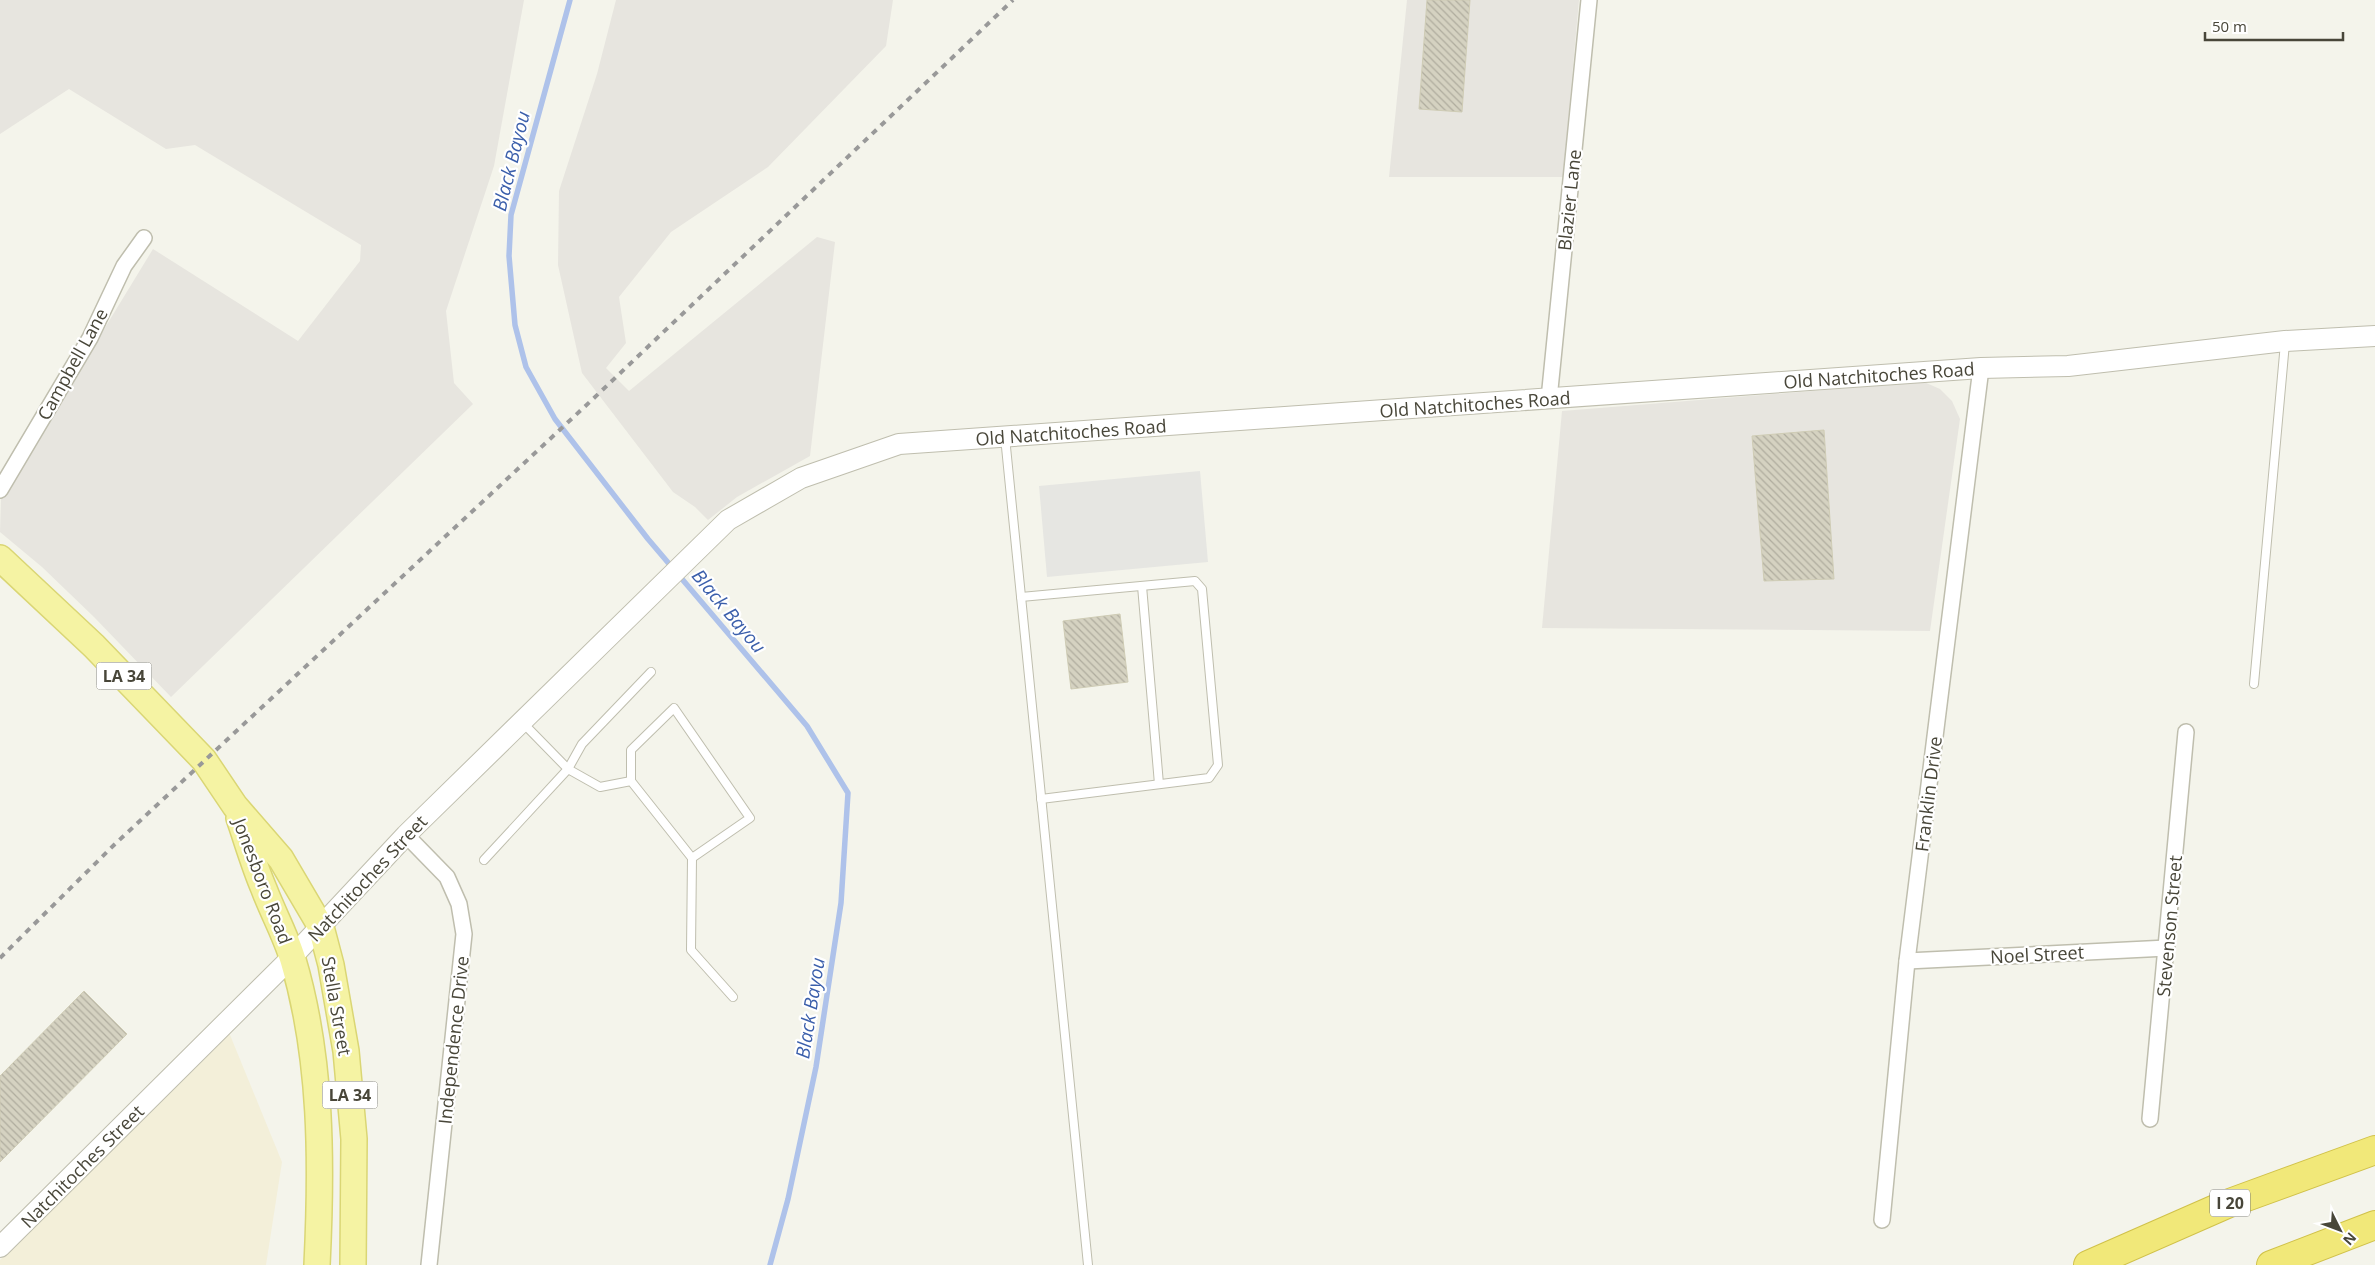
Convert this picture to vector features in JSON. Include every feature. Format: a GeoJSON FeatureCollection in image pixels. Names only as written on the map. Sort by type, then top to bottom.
{"type":"FeatureCollection","features":[{"type":"Feature","properties":{"kind":"highway","name":"I 20"},"geometry":{"type":"LineString","coordinates":[[2088,1265],[2227,1204],[2375,1150]]}},
{"type":"Feature","properties":{"kind":"highway"},"geometry":{"type":"LineString","coordinates":[[2271,1265],[2375,1225]]}},
{"type":"Feature","properties":{"kind":"main road","name":"Jonesboro Road"},"geometry":{"type":"LineString","coordinates":[[0,558],[94,646],[204,760],[235,806],[281,859],[321,928]]}},
{"type":"Feature","properties":{"kind":"main road","name":"Jonesboro Road"},"geometry":{"type":"LineString","coordinates":[[235,806],[263,887],[292,957]]}},
{"type":"Feature","properties":{"kind":"main road","name":"Stella Street"},"geometry":{"type":"LineString","coordinates":[[321,928],[331,965],[348,1071],[354,1139],[353,1265]]}},
{"type":"Feature","properties":{"kind":"main road","name":"Stella Street"},"geometry":{"type":"LineString","coordinates":[[292,957],[303,995],[315,1074],[321,1182],[317,1265]]}},
{"type":"Feature","properties":{"kind":"street","name":"Blazier Lane"},"geometry":{"type":"LineString","coordinates":[[1549,399],[1589,0]]}},
{"type":"Feature","properties":{"kind":"street","name":"Campbell Lane"},"geometry":{"type":"LineString","coordinates":[[0,490],[90,338],[124,266],[144,238]]}},
{"type":"Feature","properties":{"kind":"street","name":"Old Natchitoches Road"},"geometry":{"type":"LineString","coordinates":[[630,616],[728,520],[801,478],[899,444],[1981,368],[2068,366],[2285,341],[2375,336]]}},
{"type":"Feature","properties":{"kind":"street","name":"Franklin Drive"},"geometry":{"type":"LineString","coordinates":[[1882,1220],[1907,961],[1981,368]]}},
{"type":"Feature","properties":{"kind":"street","name":"Natchitoches Street"},"geometry":{"type":"LineString","coordinates":[[0,1248],[321,928],[406,835],[630,616]]}},
{"type":"Feature","properties":{"kind":"street","name":"Stevenson Street"},"geometry":{"type":"LineString","coordinates":[[2150,1119],[2186,732]]}},
{"type":"Feature","properties":{"kind":"street","name":"Independence Drive"},"geometry":{"type":"LineString","coordinates":[[406,835],[447,877],[459,904],[464,934],[429,1265]]}},
{"type":"Feature","properties":{"kind":"street","name":"Noel Street"},"geometry":{"type":"LineString","coordinates":[[1907,961],[2167,948]]}},
{"type":"Feature","properties":{"kind":"lane"},"geometry":{"type":"LineString","coordinates":[[2254,684],[2285,341]]}},
{"type":"Feature","properties":{"kind":"lane"},"geometry":{"type":"LineString","coordinates":[[1005,437],[1088,1265]]}},
{"type":"Feature","properties":{"kind":"lane"},"geometry":{"type":"LineString","coordinates":[[1021,597],[1194,581],[1202,589],[1218,765],[1209,778],[1041,799]]}},
{"type":"Feature","properties":{"kind":"lane"},"geometry":{"type":"LineString","coordinates":[[1142,586],[1159,784]]}},
{"type":"Feature","properties":{"kind":"lane"},"geometry":{"type":"LineString","coordinates":[[484,860],[568,769],[582,744],[651,672]]}},
{"type":"Feature","properties":{"kind":"lane"},"geometry":{"type":"LineString","coordinates":[[692,858],[750,818],[674,708],[631,750],[631,781],[692,858],[691,950],[733,997]]}},
{"type":"Feature","properties":{"kind":"lane"},"geometry":{"type":"LineString","coordinates":[[522,722],[568,769],[600,787],[631,781]]}},
{"type":"Feature","properties":{"kind":"shaded area"},"geometry":{"type":"Polygon","coordinates":[[[0,0],[524,0],[494,166],[446,311],[454,383],[473,404],[171,697],[94,617],[42,567],[0,532],[1,498],[153,249],[298,341],[360,261],[361,245],[195,145],[166,149],[69,89],[0,134],[0,0]]]}},
{"type":"Feature","properties":{"kind":"shaded area"},"geometry":{"type":"Polygon","coordinates":[[[616,0],[893,0],[886,46],[768,167],[671,232],[619,297],[626,343],[606,368],[629,391],[817,237],[835,242],[810,456],[737,497],[708,520],[695,507],[673,492],[582,373],[558,265],[559,191],[597,74],[616,0]]]}},
{"type":"Feature","properties":{"kind":"shaded area"},"geometry":{"type":"Polygon","coordinates":[[[1407,0],[1579,0],[1563,177],[1389,177],[1407,0]]]}},
{"type":"Feature","properties":{"kind":"shaded area"},"geometry":{"type":"Polygon","coordinates":[[[1924,382],[1940,389],[1952,401],[1960,419],[1930,631],[1542,628],[1562,411],[1924,382]]]}},
{"type":"Feature","properties":{"kind":"shaded area"},"geometry":{"type":"Polygon","coordinates":[[[1200,471],[1208,562],[1047,577],[1039,486],[1200,471]]]}},
{"type":"Feature","properties":{"kind":"shaded area"},"geometry":{"type":"Polygon","coordinates":[[[228,1030],[282,1162],[266,1265],[0,1265],[0,1260],[228,1030]]]}},
{"type":"Feature","properties":{"kind":"building"},"geometry":{"type":"Polygon","coordinates":[[[1427,0],[1470,0],[1462,112],[1419,109],[1427,0]]]}},
{"type":"Feature","properties":{"kind":"building"},"geometry":{"type":"Polygon","coordinates":[[[1824,430],[1834,579],[1764,581],[1752,436],[1824,430]]]}},
{"type":"Feature","properties":{"kind":"building"},"geometry":{"type":"Polygon","coordinates":[[[1120,614],[1128,682],[1071,689],[1063,621],[1120,614]]]}},
{"type":"Feature","properties":{"kind":"building"},"geometry":{"type":"Polygon","coordinates":[[[84,991],[127,1034],[0,1162],[0,1076],[84,991]]]}},
{"type":"Feature","properties":{"kind":"waterway","name":"Black Bayou"},"geometry":{"type":"LineString","coordinates":[[570,0],[511,215],[509,256],[515,325],[526,367],[555,419],[648,539],[807,726],[848,793],[841,903],[816,1067],[788,1199],[770,1265]]}},
{"type":"Feature","properties":{"kind":"railway"},"geometry":{"type":"LineString","coordinates":[[0,958],[114,845],[594,398],[1013,0]]}}]}
